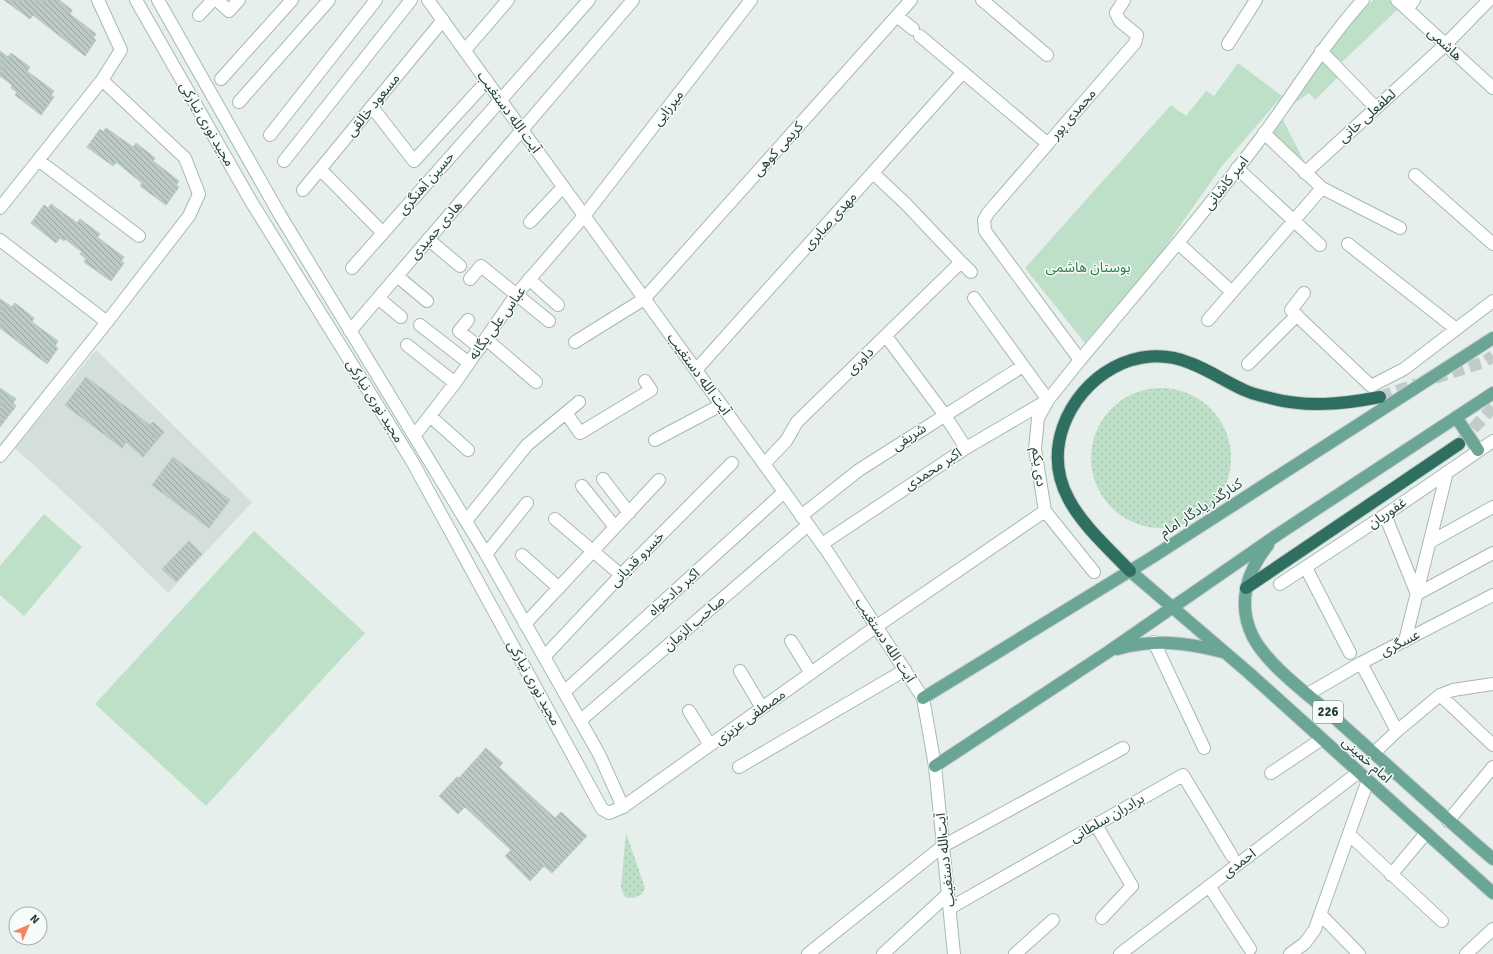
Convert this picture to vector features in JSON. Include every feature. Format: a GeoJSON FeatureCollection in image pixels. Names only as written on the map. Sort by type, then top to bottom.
{"type":"FeatureCollection","features":[{"type":"Feature","properties":{"kind":"highway"},"geometry":{"type":"LineString","coordinates":[[1130,570],[1073,510],[1064,492],[1060,478],[1058,447],[1068,413],[1079,395],[1095,379],[1108,370],[1126,361],[1145,357],[1167,356],[1189,362],[1245,391],[1272,399],[1327,405],[1352,403],[1380,397]]}},
{"type":"Feature","properties":{"kind":"highway"},"geometry":{"type":"LineString","coordinates":[[1246,588],[1459,444]]}},
{"type":"Feature","properties":{"kind":"main road","name":"کنارگذر یادگار امام"},"geometry":{"type":"LineString","coordinates":[[923,698],[1130,570],[1493,338]]}},
{"type":"Feature","properties":{"kind":"main road"},"geometry":{"type":"LineString","coordinates":[[935,766],[1108,652],[1277,534],[1493,393]]}},
{"type":"Feature","properties":{"kind":"main road"},"geometry":{"type":"LineString","coordinates":[[1456,417],[1478,450]]}},
{"type":"Feature","properties":{"kind":"main road","name":"امام خمینی"},"geometry":{"type":"LineString","coordinates":[[1277,534],[1251,569],[1246,588],[1245,610],[1253,637],[1270,660],[1448,821],[1493,859]]}},
{"type":"Feature","properties":{"kind":"main road","name":"امام خمینی"},"geometry":{"type":"LineString","coordinates":[[1130,570],[1225,652],[1493,893]]}},
{"type":"Feature","properties":{"kind":"main road"},"geometry":{"type":"LineString","coordinates":[[1108,652],[1131,645],[1154,642],[1190,644],[1225,652]]}},
{"type":"Feature","properties":{"kind":"street"},"geometry":{"type":"LineString","coordinates":[[0,208],[102,80],[121,50],[98,0]]}},
{"type":"Feature","properties":{"kind":"street","name":"مجید نوری نیارکی"},"geometry":{"type":"LineString","coordinates":[[136,0],[252,203],[412,461],[602,809],[609,813],[623,807],[600,754],[486,554],[252,168],[158,0]]}},
{"type":"Feature","properties":{"kind":"street"},"geometry":{"type":"LineString","coordinates":[[199,14],[213,0]]}},
{"type":"Feature","properties":{"kind":"street"},"geometry":{"type":"LineString","coordinates":[[217,0],[229,11],[239,0]]}},
{"type":"Feature","properties":{"kind":"street"},"geometry":{"type":"LineString","coordinates":[[221,79],[292,0]]}},
{"type":"Feature","properties":{"kind":"street"},"geometry":{"type":"LineString","coordinates":[[239,102],[329,0]]}},
{"type":"Feature","properties":{"kind":"street"},"geometry":{"type":"LineString","coordinates":[[270,135],[376,0]]}},
{"type":"Feature","properties":{"kind":"street"},"geometry":{"type":"LineString","coordinates":[[284,161],[411,0]]}},
{"type":"Feature","properties":{"kind":"street"},"geometry":{"type":"LineString","coordinates":[[464,50],[508,0]]}},
{"type":"Feature","properties":{"kind":"street","name":"حسین آهنگری"},"geometry":{"type":"LineString","coordinates":[[352,268],[500,99],[590,0]]}},
{"type":"Feature","properties":{"kind":"street","name":"هادی حمیدی"},"geometry":{"type":"LineString","coordinates":[[337,340],[350,331],[633,0]]}},
{"type":"Feature","properties":{"kind":"street","name":"میرزایی"},"geometry":{"type":"LineString","coordinates":[[584,216],[751,0]]}},
{"type":"Feature","properties":{"kind":"street","name":"کریمی کوهی"},"geometry":{"type":"LineString","coordinates":[[575,342],[644,299],[911,0]]}},
{"type":"Feature","properties":{"kind":"street"},"geometry":{"type":"LineString","coordinates":[[982,0],[1047,56]]}},
{"type":"Feature","properties":{"kind":"street","name":"محمدی پور"},"geometry":{"type":"LineString","coordinates":[[1080,360],[985,231],[984,220],[988,213],[1137,39],[1137,35],[1134,31],[1118,17],[1118,8],[1124,0]]}},
{"type":"Feature","properties":{"kind":"street"},"geometry":{"type":"LineString","coordinates":[[1228,44],[1256,0]]}},
{"type":"Feature","properties":{"kind":"street","name":"امیر کاشانی"},"geometry":{"type":"LineString","coordinates":[[1080,360],[1178,243],[1237,168],[1264,133],[1321,51],[1363,0]]}},
{"type":"Feature","properties":{"kind":"street","name":"هاشمی"},"geometry":{"type":"LineString","coordinates":[[1397,0],[1410,5],[1446,45],[1493,88]]}},
{"type":"Feature","properties":{"kind":"street","name":"لطفعلی خانی"},"geometry":{"type":"LineString","coordinates":[[1305,173],[1446,45],[1489,0]]}},
{"type":"Feature","properties":{"kind":"street","name":"آیت الله دستغیب"},"geometry":{"type":"LineString","coordinates":[[433,2],[443,20],[464,50],[805,520],[877,626],[923,698],[935,766]]}},
{"type":"Feature","properties":{"kind":"street"},"geometry":{"type":"LineString","coordinates":[[897,16],[1048,144]]}},
{"type":"Feature","properties":{"kind":"street","name":"مسعود خالقی"},"geometry":{"type":"LineString","coordinates":[[303,190],[443,20]]}},
{"type":"Feature","properties":{"kind":"street"},"geometry":{"type":"LineString","coordinates":[[1321,51],[1376,108]]}},
{"type":"Feature","properties":{"kind":"street","name":"مهدی صابری"},"geometry":{"type":"LineString","coordinates":[[696,370],[963,72]]}},
{"type":"Feature","properties":{"kind":"street"},"geometry":{"type":"LineString","coordinates":[[0,456],[189,216],[199,194],[185,158],[102,80]]}},
{"type":"Feature","properties":{"kind":"street"},"geometry":{"type":"LineString","coordinates":[[372,106],[414,161],[487,81]]}},
{"type":"Feature","properties":{"kind":"street"},"geometry":{"type":"LineString","coordinates":[[1264,133],[1322,188],[1400,228]]}},
{"type":"Feature","properties":{"kind":"street"},"geometry":{"type":"LineString","coordinates":[[38,160],[140,236]]}},
{"type":"Feature","properties":{"kind":"street"},"geometry":{"type":"LineString","coordinates":[[1237,168],[1294,222],[1320,244]]}},
{"type":"Feature","properties":{"kind":"street"},"geometry":{"type":"LineString","coordinates":[[320,169],[383,232]]}},
{"type":"Feature","properties":{"kind":"street"},"geometry":{"type":"LineString","coordinates":[[872,173],[906,204],[971,272]]}},
{"type":"Feature","properties":{"kind":"street"},"geometry":{"type":"LineString","coordinates":[[1415,175],[1493,244]]}},
{"type":"Feature","properties":{"kind":"street"},"geometry":{"type":"LineString","coordinates":[[530,222],[563,187]]}},
{"type":"Feature","properties":{"kind":"street"},"geometry":{"type":"LineString","coordinates":[[1208,320],[1322,188]]}},
{"type":"Feature","properties":{"kind":"street","name":"عباس علی یگانه"},"geometry":{"type":"LineString","coordinates":[[415,435],[455,383],[516,295],[584,216]]}},
{"type":"Feature","properties":{"kind":"street"},"geometry":{"type":"LineString","coordinates":[[428,239],[460,266]]}},
{"type":"Feature","properties":{"kind":"street"},"geometry":{"type":"LineString","coordinates":[[0,240],[107,322]]}},
{"type":"Feature","properties":{"kind":"street"},"geometry":{"type":"LineString","coordinates":[[1178,243],[1232,292]]}},
{"type":"Feature","properties":{"kind":"street"},"geometry":{"type":"LineString","coordinates":[[1348,244],[1456,329]]}},
{"type":"Feature","properties":{"kind":"street","name":"داوری"},"geometry":{"type":"LineString","coordinates":[[764,464],[786,441],[797,422],[886,336],[960,261]]}},
{"type":"Feature","properties":{"kind":"street"},"geometry":{"type":"LineString","coordinates":[[470,279],[481,266],[549,321]]}},
{"type":"Feature","properties":{"kind":"street"},"geometry":{"type":"LineString","coordinates":[[397,276],[427,301]]}},
{"type":"Feature","properties":{"kind":"street"},"geometry":{"type":"LineString","coordinates":[[529,279],[558,305]]}},
{"type":"Feature","properties":{"kind":"street"},"geometry":{"type":"LineString","coordinates":[[1304,292],[1291,310],[1371,386],[1404,369],[1493,301]]}},
{"type":"Feature","properties":{"kind":"street"},"geometry":{"type":"LineString","coordinates":[[378,298],[401,317]]}},
{"type":"Feature","properties":{"kind":"street"},"geometry":{"type":"LineString","coordinates":[[974,298],[1048,400]]}},
{"type":"Feature","properties":{"kind":"street"},"geometry":{"type":"LineString","coordinates":[[1248,364],[1297,315]]}},
{"type":"Feature","properties":{"kind":"street"},"geometry":{"type":"LineString","coordinates":[[468,320],[459,331],[483,343],[536,382]]}},
{"type":"Feature","properties":{"kind":"street"},"geometry":{"type":"LineString","coordinates":[[420,326],[468,363]]}},
{"type":"Feature","properties":{"kind":"street"},"geometry":{"type":"LineString","coordinates":[[886,336],[944,414],[966,448]]}},
{"type":"Feature","properties":{"kind":"street"},"geometry":{"type":"LineString","coordinates":[[407,345],[455,383]]}},
{"type":"Feature","properties":{"kind":"street","name":"دی یکم"},"geometry":{"type":"LineString","coordinates":[[1080,360],[1048,400],[1038,418],[1035,449],[1045,511],[1094,572]]}},
{"type":"Feature","properties":{"kind":"street","name":"شریفی"},"geometry":{"type":"LineString","coordinates":[[805,520],[859,470],[944,414],[1023,366]]}},
{"type":"Feature","properties":{"kind":"street"},"geometry":{"type":"LineString","coordinates":[[566,413],[580,433],[651,390],[645,381]]}},
{"type":"Feature","properties":{"kind":"street","name":"اکبر محمدی"},"geometry":{"type":"LineString","coordinates":[[822,544],[966,448],[1048,400]]}},
{"type":"Feature","properties":{"kind":"street"},"geometry":{"type":"LineString","coordinates":[[466,521],[527,445],[579,402]]}},
{"type":"Feature","properties":{"kind":"street"},"geometry":{"type":"LineString","coordinates":[[655,440],[721,405]]}},
{"type":"Feature","properties":{"kind":"street"},"geometry":{"type":"LineString","coordinates":[[430,416],[468,450]]}},
{"type":"Feature","properties":{"kind":"street","name":"غفوریان"},"geometry":{"type":"LineString","coordinates":[[1280,584],[1385,515],[1492,440]]}},
{"type":"Feature","properties":{"kind":"street","name":"خسرو قدیانی"},"geometry":{"type":"LineString","coordinates":[[544,657],[621,575],[732,463]]}},
{"type":"Feature","properties":{"kind":"street"},"geometry":{"type":"LineString","coordinates":[[1405,640],[1447,472]]}},
{"type":"Feature","properties":{"kind":"street"},"geometry":{"type":"LineString","coordinates":[[603,479],[629,513]]}},
{"type":"Feature","properties":{"kind":"street"},"geometry":{"type":"LineString","coordinates":[[525,624],[659,480]]}},
{"type":"Feature","properties":{"kind":"street"},"geometry":{"type":"LineString","coordinates":[[582,486],[615,527]]}},
{"type":"Feature","properties":{"kind":"street","name":"اکبر دادخواه"},"geometry":{"type":"LineString","coordinates":[[564,692],[784,492]]}},
{"type":"Feature","properties":{"kind":"street"},"geometry":{"type":"LineString","coordinates":[[486,554],[527,503]]}},
{"type":"Feature","properties":{"kind":"street"},"geometry":{"type":"LineString","coordinates":[[1430,542],[1493,507]]}},
{"type":"Feature","properties":{"kind":"street","name":"مصطفی عزیزی"},"geometry":{"type":"LineString","coordinates":[[623,807],[877,626],[1045,511]]}},
{"type":"Feature","properties":{"kind":"street"},"geometry":{"type":"LineString","coordinates":[[1385,515],[1417,594]]}},
{"type":"Feature","properties":{"kind":"street"},"geometry":{"type":"LineString","coordinates":[[555,519],[621,575]]}},
{"type":"Feature","properties":{"kind":"street","name":"صاحب الزمان"},"geometry":{"type":"LineString","coordinates":[[581,720],[805,520]]}},
{"type":"Feature","properties":{"kind":"street"},"geometry":{"type":"LineString","coordinates":[[1417,594],[1493,553]]}},
{"type":"Feature","properties":{"kind":"street"},"geometry":{"type":"LineString","coordinates":[[522,555],[559,588]]}},
{"type":"Feature","properties":{"kind":"street"},"geometry":{"type":"LineString","coordinates":[[1306,568],[1350,653]]}},
{"type":"Feature","properties":{"kind":"street","name":"عسگری"},"geometry":{"type":"LineString","coordinates":[[1308,694],[1361,663],[1493,595]]}},
{"type":"Feature","properties":{"kind":"street"},"geometry":{"type":"LineString","coordinates":[[791,641],[811,673]]}},
{"type":"Feature","properties":{"kind":"street"},"geometry":{"type":"LineString","coordinates":[[1154,642],[1204,748]]}},
{"type":"Feature","properties":{"kind":"street"},"geometry":{"type":"LineString","coordinates":[[1361,663],[1397,731]]}},
{"type":"Feature","properties":{"kind":"street"},"geometry":{"type":"LineString","coordinates":[[739,766],[905,670]]}},
{"type":"Feature","properties":{"kind":"street"},"geometry":{"type":"LineString","coordinates":[[740,671],[762,708]]}},
{"type":"Feature","properties":{"kind":"street"},"geometry":{"type":"LineString","coordinates":[[1374,753],[1397,731],[1440,695],[1453,690],[1493,684]]}},
{"type":"Feature","properties":{"kind":"street"},"geometry":{"type":"LineString","coordinates":[[1440,695],[1493,745]]}},
{"type":"Feature","properties":{"kind":"street"},"geometry":{"type":"LineString","coordinates":[[688,711],[710,746]]}},
{"type":"Feature","properties":{"kind":"street"},"geometry":{"type":"LineString","coordinates":[[1271,773],[1322,739]]}},
{"type":"Feature","properties":{"kind":"street"},"geometry":{"type":"LineString","coordinates":[[808,954],[943,846],[1123,748]]}},
{"type":"Feature","properties":{"kind":"street","name":"آیت‌الله دستغیب"},"geometry":{"type":"LineString","coordinates":[[935,766],[954,954]]}},
{"type":"Feature","properties":{"kind":"street"},"geometry":{"type":"LineString","coordinates":[[1448,821],[1493,767]]}},
{"type":"Feature","properties":{"kind":"street","name":"احمدی"},"geometry":{"type":"LineString","coordinates":[[1120,954],[1358,772]]}},
{"type":"Feature","properties":{"kind":"street","name":"برادران سلطانی"},"geometry":{"type":"LineString","coordinates":[[950,908],[1183,775],[1232,856]]}},
{"type":"Feature","properties":{"kind":"street"},"geometry":{"type":"LineString","coordinates":[[1290,954],[1305,943],[1315,929],[1368,780]]}},
{"type":"Feature","properties":{"kind":"street"},"geometry":{"type":"LineString","coordinates":[[1096,825],[1132,886],[1102,918]]}},
{"type":"Feature","properties":{"kind":"street"},"geometry":{"type":"LineString","coordinates":[[1391,875],[1426,833]]}},
{"type":"Feature","properties":{"kind":"street"},"geometry":{"type":"LineString","coordinates":[[1352,838],[1442,921]]}},
{"type":"Feature","properties":{"kind":"street"},"geometry":{"type":"LineString","coordinates":[[1209,886],[1250,949]]}},
{"type":"Feature","properties":{"kind":"street"},"geometry":{"type":"LineString","coordinates":[[883,954],[948,894]]}},
{"type":"Feature","properties":{"kind":"street"},"geometry":{"type":"LineString","coordinates":[[1320,914],[1359,954]]}},
{"type":"Feature","properties":{"kind":"street"},"geometry":{"type":"LineString","coordinates":[[1014,954],[1053,920]]}},
{"type":"Feature","properties":{"kind":"street"},"geometry":{"type":"LineString","coordinates":[[1466,954],[1493,929]]}},
{"type":"Feature","properties":{"kind":"shaded area"},"geometry":{"type":"Polygon","coordinates":[[[96,350],[252,502],[168,593],[96,522],[15,448],[96,350]]]}},
{"type":"Feature","properties":{"kind":"green space"},"geometry":{"type":"Polygon","coordinates":[[[1373,0],[1389,0],[1398,9],[1342,62],[1328,50],[1349,24],[1373,0]]]}},
{"type":"Feature","properties":{"kind":"green space"},"geometry":{"type":"Polygon","coordinates":[[[1321,56],[1340,75],[1315,100],[1309,93],[1285,110],[1321,56]]]}},
{"type":"Feature","properties":{"kind":"green space","name":"بوستان هاشمی"},"geometry":{"type":"Polygon","coordinates":[[[1238,63],[1282,96],[1222,166],[1156,260],[1085,343],[1025,268],[1171,105],[1186,116],[1206,91],[1214,96],[1238,63]]]}},
{"type":"Feature","properties":{"kind":"green space"},"geometry":{"type":"Polygon","coordinates":[[[1281,116],[1309,171],[1268,132],[1281,116]]]}},
{"type":"Feature","properties":{"kind":"green space"},"geometry":{"type":"Polygon","coordinates":[[[1161,388],[1181,391],[1188,394],[1200,400],[1215,414],[1228,438],[1231,458],[1228,478],[1225,485],[1219,497],[1205,512],[1181,525],[1161,528],[1141,525],[1134,522],[1122,516],[1107,502],[1094,478],[1091,458],[1094,438],[1097,431],[1103,419],[1117,404],[1141,391],[1161,388]]]}},
{"type":"Feature","properties":{"kind":"green space"},"geometry":{"type":"Polygon","coordinates":[[[44,514],[82,547],[24,616],[0,595],[0,566],[44,514]]]}},
{"type":"Feature","properties":{"kind":"green space"},"geometry":{"type":"Polygon","coordinates":[[[254,531],[365,633],[206,806],[95,704],[254,531]]]}},
{"type":"Feature","properties":{"kind":"green space"},"geometry":{"type":"Polygon","coordinates":[[[626,833],[645,888],[640,895],[631,898],[624,896],[621,887],[626,833]]]}},
{"type":"Feature","properties":{"kind":"building"},"geometry":{"type":"Polygon","coordinates":[[[4,0],[59,0],[72,10],[70,14],[96,34],[93,38],[96,40],[85,56],[33,15],[30,19],[4,0]]]}},
{"type":"Feature","properties":{"kind":"building"},"geometry":{"type":"Polygon","coordinates":[[[0,51],[8,57],[11,53],[30,67],[27,71],[54,91],[51,95],[54,97],[41,115],[15,95],[17,92],[11,88],[12,85],[0,76],[0,51]]]}},
{"type":"Feature","properties":{"kind":"building"},"geometry":{"type":"Polygon","coordinates":[[[106,128],[133,147],[136,143],[155,158],[153,161],[179,181],[176,185],[179,187],[166,205],[140,186],[142,183],[116,162],[113,166],[87,147],[100,129],[103,132],[106,128]]]}},
{"type":"Feature","properties":{"kind":"building"},"geometry":{"type":"Polygon","coordinates":[[[51,204],[77,223],[80,219],[100,234],[97,237],[124,257],[121,261],[124,263],[111,281],[84,262],[86,259],[80,254],[82,252],[65,239],[64,241],[60,238],[56,243],[31,223],[44,205],[48,208],[51,204]]]}},
{"type":"Feature","properties":{"kind":"building"},"geometry":{"type":"Polygon","coordinates":[[[0,299],[12,307],[15,303],[34,318],[32,322],[58,341],[55,346],[58,348],[47,364],[0,328],[0,299]]]}},
{"type":"Feature","properties":{"kind":"building"},"geometry":{"type":"Polygon","coordinates":[[[86,377],[150,425],[153,422],[164,432],[143,457],[126,442],[122,448],[65,405],[86,377]]]}},
{"type":"Feature","properties":{"kind":"building"},"geometry":{"type":"Polygon","coordinates":[[[0,388],[16,399],[13,403],[16,406],[0,427],[0,388]]]}},
{"type":"Feature","properties":{"kind":"building"},"geometry":{"type":"Polygon","coordinates":[[[173,457],[230,500],[209,528],[152,485],[173,457]]]}},
{"type":"Feature","properties":{"kind":"building"},"geometry":{"type":"Polygon","coordinates":[[[189,541],[202,554],[176,582],[162,569],[189,541]]]}},
{"type":"Feature","properties":{"kind":"building"},"geometry":{"type":"Polygon","coordinates":[[[486,748],[503,763],[499,767],[555,818],[561,812],[587,836],[552,873],[544,866],[530,881],[505,856],[511,850],[465,807],[458,814],[439,796],[457,777],[459,778],[486,748]]]}},
{"type":"Feature","properties":{"kind":"tunnel"},"geometry":{"type":"LineString","coordinates":[[1435,378],[1484,362],[1493,356]]}},
{"type":"Feature","properties":{"kind":"tunnel"},"geometry":{"type":"LineString","coordinates":[[1380,397],[1417,384]]}},
{"type":"Feature","properties":{"kind":"tunnel"},"geometry":{"type":"LineString","coordinates":[[1461,442],[1493,407]]}}]}
